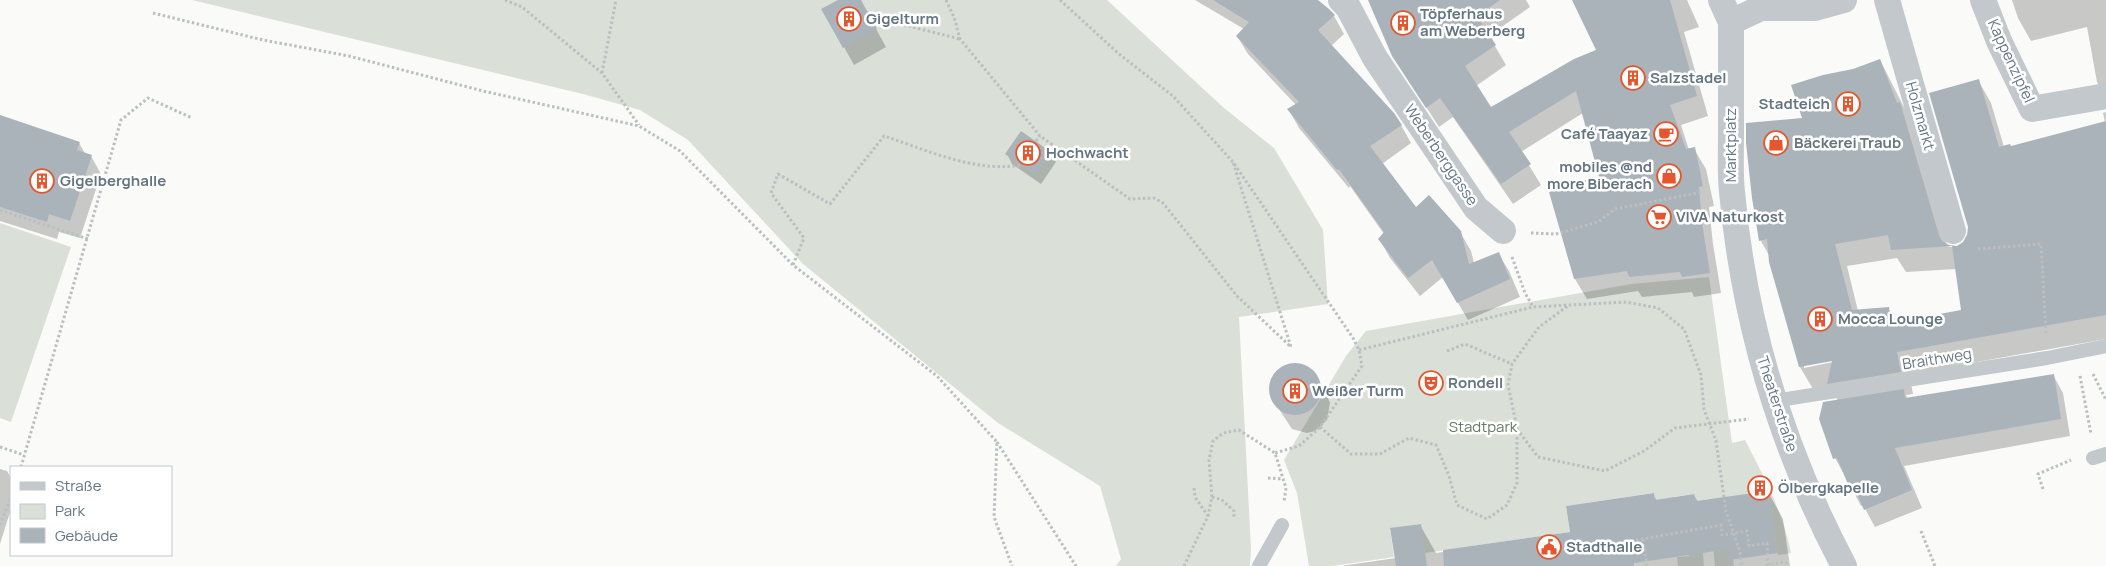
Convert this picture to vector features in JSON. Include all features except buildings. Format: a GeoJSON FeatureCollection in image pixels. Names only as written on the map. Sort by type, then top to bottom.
{"type":"FeatureCollection","features":[{"type":"Feature","properties":{"kind":"street","name":"Weberberggasse"},"geometry":{"type":"LineString","coordinates":[[1341,0],[1348,7],[1375,58],[1476,208],[1502,231]]}},
{"type":"Feature","properties":{"kind":"street"},"geometry":{"type":"LineString","coordinates":[[1726,11],[1761,8],[1815,8],[1844,0]]}},
{"type":"Feature","properties":{"kind":"street","name":"Holzmarkt"},"geometry":{"type":"LineString","coordinates":[[1887,0],[1953,231]]}},
{"type":"Feature","properties":{"kind":"street","name":"Kappenzipfel"},"geometry":{"type":"LineString","coordinates":[[1984,0],[1999,41],[2032,109],[2106,96]]}},
{"type":"Feature","properties":{"kind":"street","name":"Marktplatz"},"geometry":{"type":"LineString","coordinates":[[1726,11],[1731,190],[1737,233]]}},
{"type":"Feature","properties":{"kind":"street","name":"Theaterstraße"},"geometry":{"type":"LineString","coordinates":[[1737,233],[1747,301],[1773,401],[1809,496],[1844,566]]}},
{"type":"Feature","properties":{"kind":"lane","name":"Braithweg"},"geometry":{"type":"LineString","coordinates":[[1773,401],[2047,358],[2106,346]]}},
{"type":"Feature","properties":{"kind":"lane"},"geometry":{"type":"LineString","coordinates":[[1259,566],[1282,525]]}},
{"type":"Feature","properties":{"kind":"path"},"geometry":{"type":"LineString","coordinates":[[505,0],[522,7],[602,73],[639,126]]}},
{"type":"Feature","properties":{"kind":"path"},"geometry":{"type":"LineString","coordinates":[[602,73],[616,0]]}},
{"type":"Feature","properties":{"kind":"path"},"geometry":{"type":"LineString","coordinates":[[946,0],[954,17],[960,39],[1040,136],[1130,199],[1154,198],[1162,203],[1237,296],[1291,346],[1233,162]]}},
{"type":"Feature","properties":{"kind":"path"},"geometry":{"type":"LineString","coordinates":[[1060,0],[1119,54],[1173,96],[1233,162],[1354,338],[1359,350],[1362,366],[1320,427],[1299,446],[1275,453]]}},
{"type":"Feature","properties":{"kind":"path"},"geometry":{"type":"LineString","coordinates":[[153,14],[263,40],[349,56],[483,91],[639,126],[680,151],[793,265],[937,376],[997,442],[1076,566]]}},
{"type":"Feature","properties":{"kind":"path"},"geometry":{"type":"LineString","coordinates":[[884,20],[960,39]]}},
{"type":"Feature","properties":{"kind":"path"},"geometry":{"type":"LineString","coordinates":[[21,466],[121,120],[148,98],[192,118]]}},
{"type":"Feature","properties":{"kind":"path"},"geometry":{"type":"LineString","coordinates":[[793,265],[804,238],[771,193],[778,174],[830,204],[884,136],[967,163],[1002,168],[1020,165]]}},
{"type":"Feature","properties":{"kind":"path"},"geometry":{"type":"LineString","coordinates":[[1036,141],[1040,136]]}},
{"type":"Feature","properties":{"kind":"path"},"geometry":{"type":"LineString","coordinates":[[1533,307],[1525,293],[1502,231],[1556,234],[1598,222],[1615,209],[1699,192],[1731,190]]}},
{"type":"Feature","properties":{"kind":"path"},"geometry":{"type":"LineString","coordinates":[[0,210],[88,239]]}},
{"type":"Feature","properties":{"kind":"path"},"geometry":{"type":"LineString","coordinates":[[1953,231],[1961,250],[2042,244],[2047,358]]}},
{"type":"Feature","properties":{"kind":"path"},"geometry":{"type":"LineString","coordinates":[[1359,350],[1533,307],[1626,302],[1658,308],[1684,329],[1701,375],[1704,410],[1716,441],[1726,511],[1740,552],[1742,566]]}},
{"type":"Feature","properties":{"kind":"path"},"geometry":{"type":"LineString","coordinates":[[1320,427],[1351,454],[1380,454],[1409,438],[1436,445],[1449,476],[1457,505],[1487,519],[1507,505],[1517,483],[1517,428],[1508,385],[1512,364],[1539,327],[1570,305]]}},
{"type":"Feature","properties":{"kind":"path"},"geometry":{"type":"LineString","coordinates":[[1447,351],[1465,344],[1512,364]]}},
{"type":"Feature","properties":{"kind":"path"},"geometry":{"type":"LineString","coordinates":[[2082,351],[2106,400]]}},
{"type":"Feature","properties":{"kind":"path"},"geometry":{"type":"LineString","coordinates":[[2082,380],[2092,441]]}},
{"type":"Feature","properties":{"kind":"path"},"geometry":{"type":"LineString","coordinates":[[1517,428],[1538,457],[1605,472],[1644,451],[1675,428],[1750,419],[1754,427]]}},
{"type":"Feature","properties":{"kind":"path"},"geometry":{"type":"LineString","coordinates":[[1184,566],[1208,516],[1212,497],[1209,460],[1213,441],[1223,433],[1239,430],[1275,453],[1286,488],[1282,525]]}},
{"type":"Feature","properties":{"kind":"path"},"geometry":{"type":"LineString","coordinates":[[997,442],[994,517],[1012,566]]}},
{"type":"Feature","properties":{"kind":"path"},"geometry":{"type":"LineString","coordinates":[[0,447],[24,455]]}},
{"type":"Feature","properties":{"kind":"path"},"geometry":{"type":"LineString","coordinates":[[2043,489],[2038,474],[2078,457]]}},
{"type":"Feature","properties":{"kind":"path"},"geometry":{"type":"LineString","coordinates":[[1268,478],[1283,480]]}},
{"type":"Feature","properties":{"kind":"path"},"geometry":{"type":"LineString","coordinates":[[1194,488],[1195,497],[1208,516]]}},
{"type":"Feature","properties":{"kind":"path"},"geometry":{"type":"LineString","coordinates":[[1212,497],[1222,500],[1234,511],[1234,517]]}},
{"type":"Feature","properties":{"kind":"path"},"geometry":{"type":"LineString","coordinates":[[0,525],[10,500]]}},
{"type":"Feature","properties":{"kind":"path"},"geometry":{"type":"LineString","coordinates":[[1631,541],[1721,525],[1722,535],[1747,531],[1749,546],[1767,543],[1768,565],[1786,562],[1787,566]]}},
{"type":"Feature","properties":{"kind":"path"},"geometry":{"type":"LineString","coordinates":[[1921,531],[1935,566]]}},
{"type":"Feature","properties":{"kind":"path"},"geometry":{"type":"LineString","coordinates":[[1643,538],[1647,566]]}},
{"type":"Feature","properties":{"kind":"green space"},"geometry":{"type":"Polygon","coordinates":[[[192,0],[1107,0],[1224,108],[1274,148],[1323,230],[1328,304],[1239,317],[1251,549],[1250,566],[1116,566],[1121,559],[1100,486],[998,423],[803,264],[688,140],[640,110],[583,94],[192,0]]]}},
{"type":"Feature","properties":{"kind":"green space"},"geometry":{"type":"Polygon","coordinates":[[[0,223],[71,247],[11,422],[0,418],[0,223]]]}},
{"type":"Feature","properties":{"kind":"green space","name":"Stadtpark"},"geometry":{"type":"Polygon","coordinates":[[[1709,277],[1732,443],[1745,440],[1778,509],[1791,553],[1778,555],[1774,530],[1714,520],[1711,499],[1696,501],[1694,494],[1673,497],[1675,515],[1658,517],[1654,493],[1566,506],[1570,532],[1425,553],[1420,524],[1390,529],[1394,557],[1332,566],[1309,566],[1297,493],[1284,460],[1346,356],[1366,331],[1631,284],[1709,277]]]}},
{"type":"Feature","properties":{"kind":"green space"},"geometry":{"type":"Polygon","coordinates":[[[1702,542],[1704,566],[1678,566],[1677,557],[1689,556],[1688,544],[1702,542]]]}},
{"type":"Feature","properties":{"kind":"green space"},"geometry":{"type":"Polygon","coordinates":[[[1731,543],[1734,566],[1715,566],[1713,546],[1731,543]]]}},
{"type":"Feature","properties":{"kind":"place","name":"Gigelturm"},"geometry":{"type":"Point","coordinates":[849,19]}},
{"type":"Feature","properties":{"kind":"place","name":"Töpferhaus am Weberberg"},"geometry":{"type":"Point","coordinates":[1403,23]}},
{"type":"Feature","properties":{"kind":"place","name":"Salzstadel"},"geometry":{"type":"Point","coordinates":[1633,78]}},
{"type":"Feature","properties":{"kind":"place","name":"Stadteich"},"geometry":{"type":"Point","coordinates":[1848,104]}},
{"type":"Feature","properties":{"kind":"place","name":"Café Taayaz"},"geometry":{"type":"Point","coordinates":[1666,134]}},
{"type":"Feature","properties":{"kind":"place","name":"Bäckerei Traub"},"geometry":{"type":"Point","coordinates":[1776,143]}},
{"type":"Feature","properties":{"kind":"place","name":"Hochwacht"},"geometry":{"type":"Point","coordinates":[1028,153]}},
{"type":"Feature","properties":{"kind":"place","name":"mobiles @nd more Biberach"},"geometry":{"type":"Point","coordinates":[1669,176]}},
{"type":"Feature","properties":{"kind":"place","name":"Gigelberghalle"},"geometry":{"type":"Point","coordinates":[42,181]}},
{"type":"Feature","properties":{"kind":"place","name":"VIVA Naturkost"},"geometry":{"type":"Point","coordinates":[1659,217]}},
{"type":"Feature","properties":{"kind":"place","name":"Mocca Lounge"},"geometry":{"type":"Point","coordinates":[1820,319]}},
{"type":"Feature","properties":{"kind":"place","name":"Rondell"},"geometry":{"type":"Point","coordinates":[1431,383]}},
{"type":"Feature","properties":{"kind":"place","name":"Weißer Turm"},"geometry":{"type":"Point","coordinates":[1295,391]}},
{"type":"Feature","properties":{"kind":"place","name":"Ölbergkapelle"},"geometry":{"type":"Point","coordinates":[1760,488]}},
{"type":"Feature","properties":{"kind":"place","name":"Stadthalle"},"geometry":{"type":"Point","coordinates":[1549,547]}}]}
